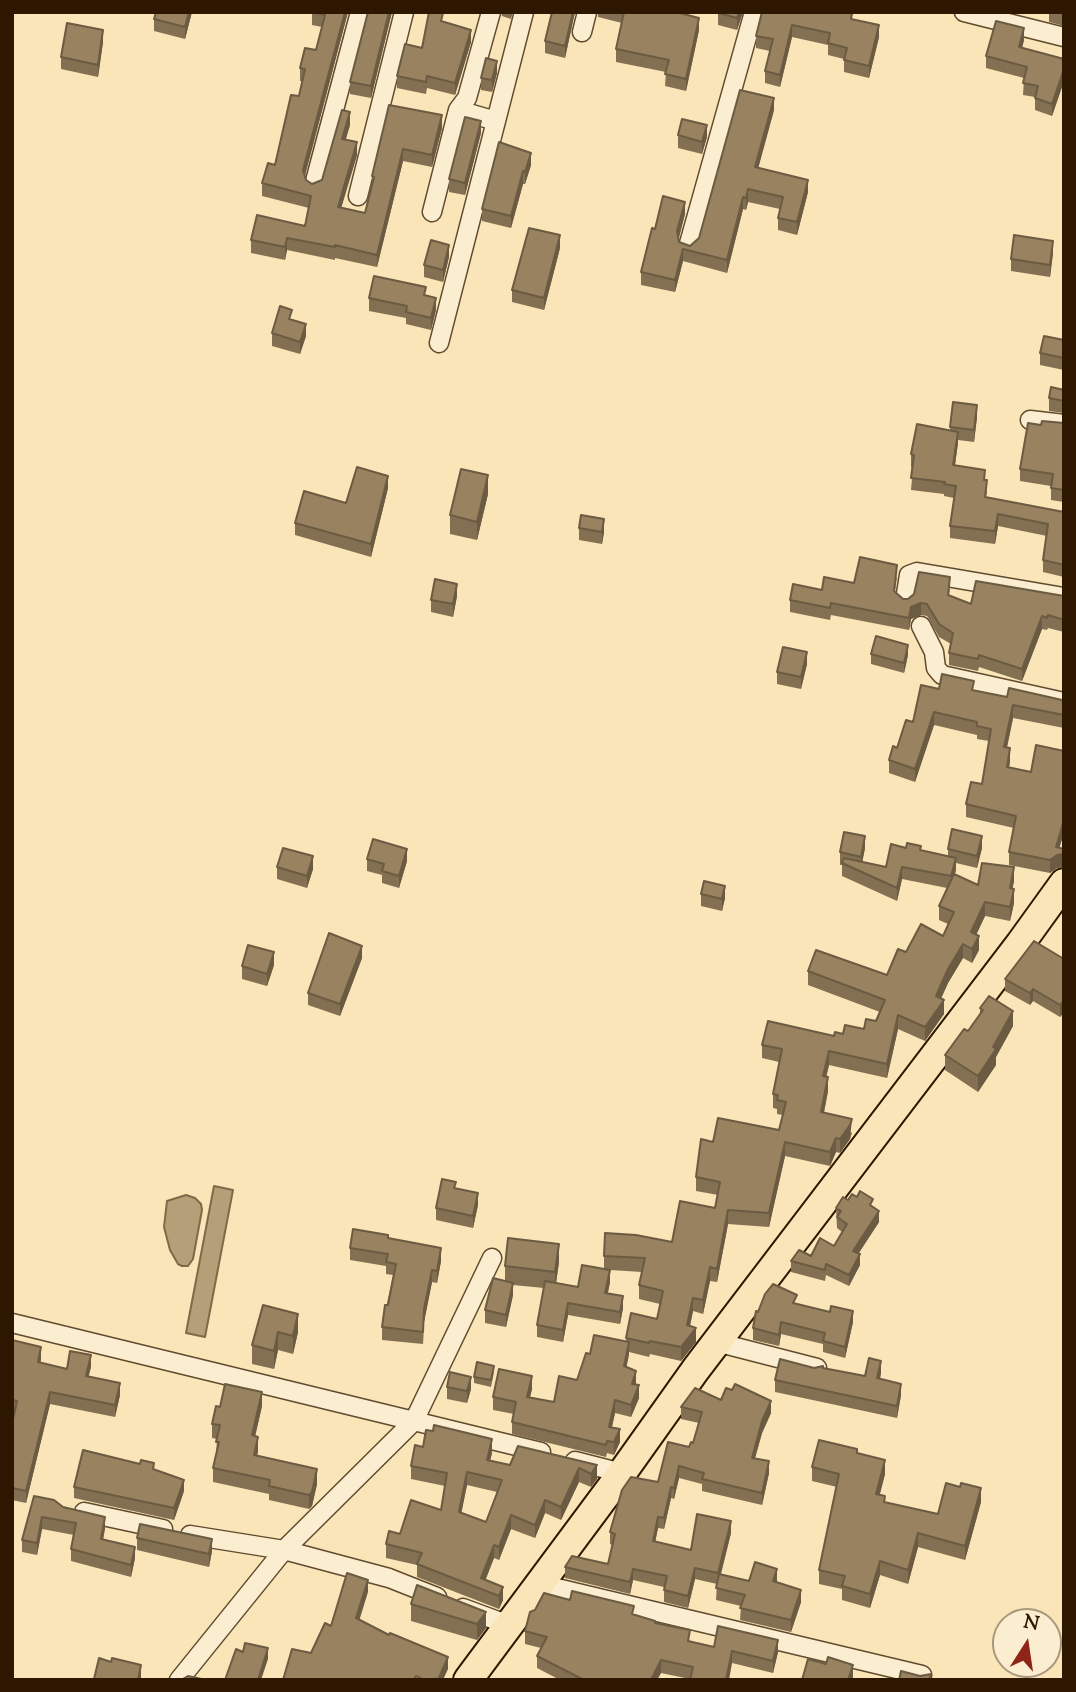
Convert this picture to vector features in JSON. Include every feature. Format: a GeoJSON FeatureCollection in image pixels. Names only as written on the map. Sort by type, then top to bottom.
{"type":"FeatureCollection","features":[{"type":"Feature","properties":{"kind":"main road"},"geometry":{"type":"LineString","coordinates":[[469,1680],[716,1342],[1064,883]]}},
{"type":"Feature","properties":{"kind":"street"},"geometry":{"type":"LineString","coordinates":[[314,185],[360,12]]}},
{"type":"Feature","properties":{"kind":"street"},"geometry":{"type":"LineString","coordinates":[[358,195],[404,12]]}},
{"type":"Feature","properties":{"kind":"street"},"geometry":{"type":"LineString","coordinates":[[432,212],[458,110],[467,98],[491,12]]}},
{"type":"Feature","properties":{"kind":"street"},"geometry":{"type":"LineString","coordinates":[[439,344],[524,12]]}},
{"type":"Feature","properties":{"kind":"street"},"geometry":{"type":"LineString","coordinates":[[582,32],[587,12]]}},
{"type":"Feature","properties":{"kind":"street"},"geometry":{"type":"LineString","coordinates":[[688,247],[754,12]]}},
{"type":"Feature","properties":{"kind":"street"},"geometry":{"type":"LineString","coordinates":[[964,12],[1023,19],[1064,37]]}},
{"type":"Feature","properties":{"kind":"street"},"geometry":{"type":"LineString","coordinates":[[458,110],[496,121]]}},
{"type":"Feature","properties":{"kind":"street"},"geometry":{"type":"LineString","coordinates":[[1030,420],[1064,424]]}},
{"type":"Feature","properties":{"kind":"street"},"geometry":{"type":"LineString","coordinates":[[905,600],[909,575],[917,572],[1064,597]]}},
{"type":"Feature","properties":{"kind":"street"},"geometry":{"type":"LineString","coordinates":[[921,626],[934,652],[936,668],[942,675],[1064,702]]}},
{"type":"Feature","properties":{"kind":"street"},"geometry":{"type":"LineString","coordinates":[[179,1680],[284,1550],[414,1421],[492,1258]]}},
{"type":"Feature","properties":{"kind":"street"},"geometry":{"type":"LineString","coordinates":[[12,1323],[622,1473]]}},
{"type":"Feature","properties":{"kind":"street"},"geometry":{"type":"LineString","coordinates":[[716,1342],[817,1368]]}},
{"type":"Feature","properties":{"kind":"street"},"geometry":{"type":"LineString","coordinates":[[65,1508],[209,1539],[284,1550],[389,1578],[509,1625]]}},
{"type":"Feature","properties":{"kind":"street"},"geometry":{"type":"LineString","coordinates":[[540,1584],[922,1675]]}},
{"type":"Feature","properties":{"kind":"shaded area"},"geometry":{"type":"Polygon","coordinates":[[[214,1186],[233,1190],[205,1337],[186,1333],[214,1186]]]}},
{"type":"Feature","properties":{"kind":"shaded area"},"geometry":{"type":"Polygon","coordinates":[[[186,1195],[195,1198],[201,1204],[202,1210],[193,1259],[188,1266],[182,1266],[170,1250],[164,1227],[167,1201],[186,1195]]]}},
{"type":"Feature","properties":{"kind":"building"},"geometry":{"type":"Polygon","coordinates":[[[156,12],[189,12],[185,27],[154,19],[156,12]]]}},
{"type":"Feature","properties":{"kind":"building"},"geometry":{"type":"Polygon","coordinates":[[[312,12],[345,12],[303,170],[306,180],[312,184],[322,180],[342,110],[350,112],[342,139],[357,142],[338,207],[365,213],[389,105],[442,115],[432,155],[403,149],[377,255],[287,238],[285,247],[251,240],[257,215],[305,226],[311,196],[262,183],[268,163],[275,165],[291,95],[299,96],[305,69],[300,68],[305,48],[316,50],[325,15],[312,12]]]}},
{"type":"Feature","properties":{"kind":"building"},"geometry":{"type":"Polygon","coordinates":[[[368,12],[389,12],[371,86],[350,82],[368,12]]]}},
{"type":"Feature","properties":{"kind":"building"},"geometry":{"type":"Polygon","coordinates":[[[429,12],[443,13],[441,21],[471,30],[455,83],[427,76],[426,82],[397,76],[405,44],[422,48],[429,12]]]}},
{"type":"Feature","properties":{"kind":"building"},"geometry":{"type":"Polygon","coordinates":[[[552,12],[573,12],[565,46],[545,41],[552,12]]]}},
{"type":"Feature","properties":{"kind":"building"},"geometry":{"type":"Polygon","coordinates":[[[624,12],[676,12],[699,18],[686,79],[665,74],[669,60],[616,49],[624,12]]]}},
{"type":"Feature","properties":{"kind":"building"},"geometry":{"type":"Polygon","coordinates":[[[718,12],[739,12],[737,18],[718,12]]]}},
{"type":"Feature","properties":{"kind":"building"},"geometry":{"type":"Polygon","coordinates":[[[762,12],[846,12],[852,14],[851,19],[879,25],[869,66],[844,60],[847,48],[828,43],[830,33],[792,25],[780,75],[765,71],[773,39],[756,36],[762,12]]]}},
{"type":"Feature","properties":{"kind":"building"},"geometry":{"type":"Polygon","coordinates":[[[996,21],[1024,28],[1019,47],[1064,59],[1064,69],[1052,104],[1035,98],[1038,86],[1023,83],[1027,67],[986,56],[996,21]]]}},
{"type":"Feature","properties":{"kind":"building"},"geometry":{"type":"Polygon","coordinates":[[[67,23],[103,30],[98,65],[61,57],[67,23]]]}},
{"type":"Feature","properties":{"kind":"building"},"geometry":{"type":"Polygon","coordinates":[[[486,58],[497,61],[492,80],[481,78],[486,58]]]}},
{"type":"Feature","properties":{"kind":"building"},"geometry":{"type":"Polygon","coordinates":[[[740,90],[774,98],[755,167],[808,180],[797,222],[778,218],[783,197],[748,189],[746,198],[743,197],[727,260],[683,249],[675,280],[641,272],[663,196],[685,202],[677,231],[679,242],[690,246],[699,238],[740,90]]]}},
{"type":"Feature","properties":{"kind":"building"},"geometry":{"type":"Polygon","coordinates":[[[465,117],[481,121],[465,183],[449,179],[465,117]]]}},
{"type":"Feature","properties":{"kind":"building"},"geometry":{"type":"Polygon","coordinates":[[[682,119],[707,125],[702,142],[678,135],[682,119]]]}},
{"type":"Feature","properties":{"kind":"building"},"geometry":{"type":"Polygon","coordinates":[[[499,142],[531,153],[525,172],[523,171],[511,216],[482,209],[499,142]]]}},
{"type":"Feature","properties":{"kind":"building"},"geometry":{"type":"Polygon","coordinates":[[[529,228],[560,235],[544,298],[512,290],[529,228]]]}},
{"type":"Feature","properties":{"kind":"building"},"geometry":{"type":"Polygon","coordinates":[[[1014,235],[1053,241],[1050,265],[1011,259],[1014,235]]]}},
{"type":"Feature","properties":{"kind":"building"},"geometry":{"type":"Polygon","coordinates":[[[431,240],[449,245],[443,270],[424,265],[431,240]]]}},
{"type":"Feature","properties":{"kind":"building"},"geometry":{"type":"Polygon","coordinates":[[[374,276],[426,287],[424,295],[436,298],[431,318],[406,312],[407,306],[369,298],[374,276]]]}},
{"type":"Feature","properties":{"kind":"building"},"geometry":{"type":"Polygon","coordinates":[[[280,306],[292,310],[289,319],[306,324],[300,342],[272,333],[280,306]]]}},
{"type":"Feature","properties":{"kind":"building"},"geometry":{"type":"Polygon","coordinates":[[[1044,336],[1064,340],[1064,358],[1040,353],[1044,336]]]}},
{"type":"Feature","properties":{"kind":"building"},"geometry":{"type":"Polygon","coordinates":[[[1051,387],[1064,390],[1064,401],[1049,398],[1051,387]]]}},
{"type":"Feature","properties":{"kind":"building"},"geometry":{"type":"Polygon","coordinates":[[[953,402],[977,405],[974,430],[950,427],[953,402]]]}},
{"type":"Feature","properties":{"kind":"building"},"geometry":{"type":"Polygon","coordinates":[[[1042,421],[1064,423],[1064,490],[1051,488],[1053,474],[1020,469],[1028,423],[1041,425],[1042,421]]]}},
{"type":"Feature","properties":{"kind":"building"},"geometry":{"type":"Polygon","coordinates":[[[917,424],[958,432],[953,465],[985,470],[985,497],[1064,512],[1064,565],[1043,560],[1048,524],[998,514],[995,531],[950,526],[956,486],[911,478],[914,455],[911,454],[917,424]]]}},
{"type":"Feature","properties":{"kind":"building"},"geometry":{"type":"Polygon","coordinates":[[[357,467],[388,476],[371,544],[295,523],[304,491],[346,503],[357,467]]]}},
{"type":"Feature","properties":{"kind":"building"},"geometry":{"type":"Polygon","coordinates":[[[461,469],[488,475],[477,522],[450,515],[461,469]]]}},
{"type":"Feature","properties":{"kind":"building"},"geometry":{"type":"Polygon","coordinates":[[[581,515],[604,519],[602,532],[579,528],[581,515]]]}},
{"type":"Feature","properties":{"kind":"building"},"geometry":{"type":"Polygon","coordinates":[[[860,557],[897,565],[894,591],[903,599],[914,594],[919,572],[950,577],[948,595],[971,604],[976,581],[1064,596],[1064,620],[1042,616],[1022,669],[979,655],[978,659],[949,653],[953,633],[939,624],[927,604],[911,607],[909,618],[831,603],[830,608],[790,600],[793,584],[822,590],[824,577],[854,583],[860,557]]]}},
{"type":"Feature","properties":{"kind":"building"},"geometry":{"type":"Polygon","coordinates":[[[435,579],[457,584],[453,604],[431,600],[435,579]]]}},
{"type":"Feature","properties":{"kind":"building"},"geometry":{"type":"Polygon","coordinates":[[[876,636],[908,645],[904,663],[871,654],[876,636]]]}},
{"type":"Feature","properties":{"kind":"building"},"geometry":{"type":"Polygon","coordinates":[[[783,647],[807,652],[801,677],[777,672],[783,647]]]}},
{"type":"Feature","properties":{"kind":"building"},"geometry":{"type":"Polygon","coordinates":[[[942,674],[974,681],[972,690],[1007,697],[1009,688],[1064,700],[1064,715],[1013,705],[1004,747],[1010,748],[1007,767],[1031,772],[1036,745],[1064,751],[1064,820],[1056,847],[1064,849],[1064,854],[1050,860],[1009,852],[1016,816],[966,804],[971,782],[982,784],[991,729],[977,726],[977,722],[934,712],[915,769],[889,760],[893,746],[897,748],[906,720],[913,722],[921,685],[939,689],[942,674]]]}},
{"type":"Feature","properties":{"kind":"building"},"geometry":{"type":"Polygon","coordinates":[[[952,829],[982,836],[977,856],[948,849],[952,829]]]}},
{"type":"Feature","properties":{"kind":"building"},"geometry":{"type":"Polygon","coordinates":[[[844,832],[865,836],[861,857],[840,852],[844,832]]]}},
{"type":"Feature","properties":{"kind":"building"},"geometry":{"type":"Polygon","coordinates":[[[373,839],[407,849],[399,876],[382,871],[384,864],[367,859],[373,839]]]}},
{"type":"Feature","properties":{"kind":"building"},"geometry":{"type":"Polygon","coordinates":[[[907,843],[921,846],[920,850],[956,858],[951,876],[902,867],[897,888],[842,863],[844,858],[886,867],[891,844],[906,848],[907,843]]]}},
{"type":"Feature","properties":{"kind":"building"},"geometry":{"type":"Polygon","coordinates":[[[283,848],[313,856],[307,876],[277,867],[283,848]]]}},
{"type":"Feature","properties":{"kind":"building"},"geometry":{"type":"Polygon","coordinates":[[[982,863],[1014,867],[1010,888],[1014,889],[1010,907],[985,902],[971,932],[979,936],[972,949],[963,944],[948,969],[936,996],[944,1000],[925,1027],[898,1015],[887,1064],[829,1051],[823,1076],[828,1077],[821,1112],[852,1119],[850,1125],[840,1139],[836,1138],[830,1152],[785,1142],[769,1213],[728,1210],[717,1269],[710,1267],[703,1300],[693,1298],[687,1325],[696,1328],[681,1347],[626,1338],[631,1313],[657,1319],[663,1291],[639,1285],[645,1258],[604,1256],[605,1233],[636,1235],[672,1242],[680,1201],[715,1208],[720,1182],[696,1177],[701,1139],[713,1142],[718,1118],[779,1130],[786,1102],[777,1100],[778,1095],[773,1094],[782,1049],[762,1045],[768,1021],[834,1036],[835,1032],[843,1034],[845,1025],[864,1029],[866,1019],[876,1021],[885,1000],[808,971],[816,950],[887,975],[898,949],[906,952],[921,924],[943,936],[954,912],[939,906],[954,874],[978,885],[982,863]]]}},
{"type":"Feature","properties":{"kind":"building"},"geometry":{"type":"Polygon","coordinates":[[[704,881],[725,886],[722,899],[701,894],[704,881]]]}},
{"type":"Feature","properties":{"kind":"building"},"geometry":{"type":"Polygon","coordinates":[[[329,933],[362,946],[340,1004],[308,993],[329,933]]]}},
{"type":"Feature","properties":{"kind":"building"},"geometry":{"type":"Polygon","coordinates":[[[1034,941],[1064,959],[1064,1000],[1060,1005],[1033,989],[1030,993],[1005,979],[1034,941]]]}},
{"type":"Feature","properties":{"kind":"building"},"geometry":{"type":"Polygon","coordinates":[[[248,945],[274,952],[267,974],[242,966],[248,945]]]}},
{"type":"Feature","properties":{"kind":"building"},"geometry":{"type":"Polygon","coordinates":[[[989,996],[1013,1011],[993,1047],[996,1049],[978,1076],[945,1055],[964,1029],[968,1031],[989,996]]]}},
{"type":"Feature","properties":{"kind":"building"},"geometry":{"type":"Polygon","coordinates":[[[442,1179],[456,1182],[454,1188],[478,1193],[473,1216],[436,1208],[442,1179]]]}},
{"type":"Feature","properties":{"kind":"building"},"geometry":{"type":"Polygon","coordinates":[[[860,1191],[873,1199],[870,1205],[879,1211],[853,1251],[860,1254],[849,1275],[826,1264],[825,1270],[791,1261],[799,1250],[811,1256],[820,1238],[834,1246],[847,1224],[837,1217],[841,1211],[836,1208],[843,1197],[848,1200],[852,1194],[857,1197],[860,1191]]]}},
{"type":"Feature","properties":{"kind":"building"},"geometry":{"type":"Polygon","coordinates":[[[353,1229],[441,1248],[437,1271],[432,1270],[424,1309],[423,1332],[382,1327],[396,1264],[386,1262],[388,1254],[350,1248],[353,1229]]]}},
{"type":"Feature","properties":{"kind":"building"},"geometry":{"type":"Polygon","coordinates":[[[508,1238],[559,1244],[555,1272],[505,1266],[508,1238]]]}},
{"type":"Feature","properties":{"kind":"building"},"geometry":{"type":"Polygon","coordinates":[[[582,1265],[610,1270],[605,1293],[623,1296],[620,1312],[568,1303],[563,1330],[537,1325],[545,1281],[578,1287],[582,1265]]]}},
{"type":"Feature","properties":{"kind":"building"},"geometry":{"type":"Polygon","coordinates":[[[493,1278],[513,1283],[506,1315],[485,1310],[493,1278]]]}},
{"type":"Feature","properties":{"kind":"building"},"geometry":{"type":"Polygon","coordinates":[[[773,1284],[797,1295],[793,1303],[830,1312],[831,1306],[853,1311],[845,1347],[823,1341],[825,1333],[781,1322],[779,1335],[753,1328],[756,1311],[758,1312],[765,1294],[773,1284]]]}},
{"type":"Feature","properties":{"kind":"building"},"geometry":{"type":"Polygon","coordinates":[[[263,1305],[298,1314],[293,1336],[278,1332],[274,1351],[252,1345],[263,1305]]]}},
{"type":"Feature","properties":{"kind":"building"},"geometry":{"type":"Polygon","coordinates":[[[594,1335],[629,1342],[624,1366],[636,1371],[632,1384],[639,1385],[631,1405],[615,1400],[609,1427],[620,1429],[614,1442],[607,1441],[606,1445],[512,1422],[516,1402],[493,1397],[499,1369],[532,1376],[527,1397],[554,1402],[559,1376],[577,1380],[586,1353],[590,1354],[594,1335]]]}},
{"type":"Feature","properties":{"kind":"building"},"geometry":{"type":"Polygon","coordinates":[[[12,1340],[41,1347],[38,1362],[67,1369],[70,1351],[91,1355],[86,1376],[120,1383],[115,1405],[50,1392],[26,1491],[12,1488],[12,1424],[17,1401],[12,1400],[12,1340]]]}},
{"type":"Feature","properties":{"kind":"building"},"geometry":{"type":"Polygon","coordinates":[[[869,1358],[881,1361],[877,1378],[901,1384],[897,1406],[775,1380],[780,1359],[814,1368],[823,1366],[865,1376],[869,1358]]]}},
{"type":"Feature","properties":{"kind":"building"},"geometry":{"type":"Polygon","coordinates":[[[477,1362],[494,1366],[491,1380],[474,1377],[477,1362]]]}},
{"type":"Feature","properties":{"kind":"building"},"geometry":{"type":"Polygon","coordinates":[[[450,1372],[471,1377],[467,1391],[447,1387],[450,1372]]]}},
{"type":"Feature","properties":{"kind":"building"},"geometry":{"type":"Polygon","coordinates":[[[225,1384],[262,1392],[252,1435],[258,1437],[254,1455],[317,1469],[309,1495],[269,1486],[270,1480],[213,1468],[220,1425],[212,1424],[216,1406],[220,1407],[225,1384]]]}},
{"type":"Feature","properties":{"kind":"building"},"geometry":{"type":"Polygon","coordinates":[[[735,1384],[771,1401],[762,1421],[752,1458],[769,1461],[762,1493],[702,1479],[704,1473],[679,1466],[664,1518],[658,1517],[653,1541],[691,1550],[697,1514],[731,1521],[718,1573],[695,1568],[688,1596],[664,1590],[667,1576],[633,1569],[630,1582],[565,1567],[572,1556],[608,1564],[615,1534],[610,1532],[622,1490],[631,1477],[658,1482],[668,1442],[689,1447],[691,1442],[693,1443],[702,1412],[681,1407],[695,1388],[721,1400],[726,1388],[732,1390],[735,1384]]]}},
{"type":"Feature","properties":{"kind":"building"},"geometry":{"type":"Polygon","coordinates":[[[434,1425],[492,1439],[487,1460],[510,1465],[518,1446],[597,1465],[591,1474],[579,1468],[561,1507],[545,1500],[535,1525],[511,1515],[499,1547],[494,1545],[481,1578],[503,1587],[499,1596],[417,1564],[422,1553],[386,1544],[389,1531],[400,1534],[411,1500],[441,1510],[447,1473],[411,1466],[415,1445],[423,1447],[426,1430],[433,1431],[434,1425]],[[467,1472],[459,1512],[486,1522],[502,1480],[467,1472]]]}},
{"type":"Feature","properties":{"kind":"building"},"geometry":{"type":"Polygon","coordinates":[[[819,1440],[857,1449],[857,1453],[885,1460],[876,1494],[885,1496],[884,1502],[938,1514],[946,1483],[960,1487],[961,1483],[981,1488],[965,1546],[918,1533],[908,1570],[880,1561],[870,1594],[842,1586],[845,1576],[819,1570],[839,1474],[812,1467],[819,1440]]]}},
{"type":"Feature","properties":{"kind":"building"},"geometry":{"type":"Polygon","coordinates":[[[83,1450],[140,1464],[141,1460],[154,1463],[153,1469],[184,1480],[174,1508],[74,1487],[83,1450]]]}},
{"type":"Feature","properties":{"kind":"building"},"geometry":{"type":"Polygon","coordinates":[[[34,1496],[54,1500],[63,1507],[105,1517],[101,1539],[135,1547],[131,1565],[71,1549],[76,1523],[42,1517],[37,1543],[22,1540],[34,1496]]]}},
{"type":"Feature","properties":{"kind":"building"},"geometry":{"type":"Polygon","coordinates":[[[140,1524],[212,1539],[209,1554],[137,1538],[140,1524]]]}},
{"type":"Feature","properties":{"kind":"building"},"geometry":{"type":"Polygon","coordinates":[[[755,1562],[777,1569],[773,1581],[801,1590],[791,1620],[740,1608],[745,1595],[716,1588],[719,1574],[749,1581],[755,1562]]]}},
{"type":"Feature","properties":{"kind":"building"},"geometry":{"type":"Polygon","coordinates":[[[347,1573],[368,1580],[356,1618],[389,1635],[390,1633],[448,1657],[438,1680],[424,1680],[416,1676],[414,1680],[283,1680],[292,1649],[311,1653],[325,1623],[331,1626],[347,1573]]]}},
{"type":"Feature","properties":{"kind":"building"},"geometry":{"type":"Polygon","coordinates":[[[417,1585],[486,1612],[477,1624],[411,1604],[417,1585]]]}},
{"type":"Feature","properties":{"kind":"building"},"geometry":{"type":"Polygon","coordinates":[[[572,1591],[634,1606],[632,1614],[655,1623],[690,1630],[688,1641],[714,1647],[718,1626],[778,1640],[773,1661],[732,1651],[726,1680],[690,1680],[693,1667],[661,1660],[651,1680],[584,1680],[537,1656],[547,1637],[525,1631],[530,1612],[535,1610],[544,1593],[570,1600],[572,1591]]]}},
{"type":"Feature","properties":{"kind":"building"},"geometry":{"type":"Polygon","coordinates":[[[245,1643],[268,1648],[258,1680],[225,1680],[236,1649],[243,1652],[245,1643]]]}},
{"type":"Feature","properties":{"kind":"building"},"geometry":{"type":"Polygon","coordinates":[[[828,1657],[853,1665],[848,1680],[802,1680],[808,1659],[826,1664],[828,1657]]]}},
{"type":"Feature","properties":{"kind":"building"},"geometry":{"type":"Polygon","coordinates":[[[99,1658],[111,1662],[112,1658],[141,1665],[138,1680],[94,1679],[99,1658]]]}},
{"type":"Feature","properties":{"kind":"building"},"geometry":{"type":"Polygon","coordinates":[[[901,1671],[920,1676],[931,1674],[929,1680],[899,1680],[901,1671]]]}},
{"type":"Feature","properties":{"kind":"building"},"geometry":{"type":"Polygon","coordinates":[[[188,1676],[206,1680],[181,1680],[188,1676]]]}}]}
